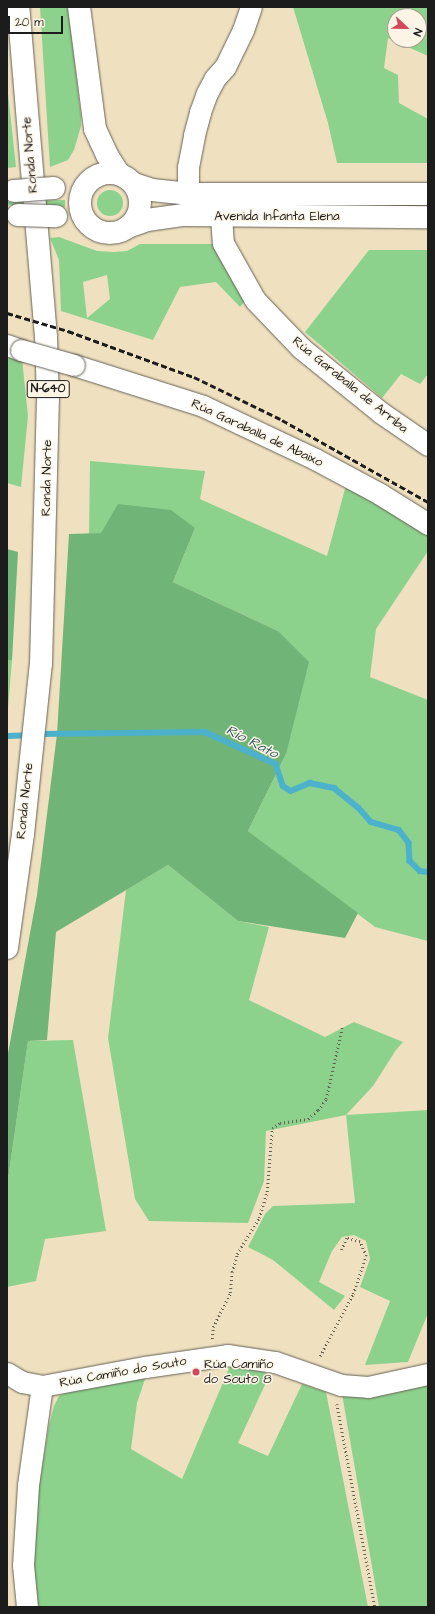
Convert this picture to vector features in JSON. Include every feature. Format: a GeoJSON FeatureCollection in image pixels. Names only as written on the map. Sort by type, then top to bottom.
{"type":"FeatureCollection","features":[{"type":"Feature","properties":{"kind":"main road","name":"Ronda Norte"},"geometry":{"type":"LineString","coordinates":[[7,948],[23,834],[41,664],[48,397],[46,337],[18,7]]}},
{"type":"Feature","properties":{"kind":"main road"},"geometry":{"type":"LineString","coordinates":[[78,7],[95,129],[88,181],[80,200],[80,209],[88,225],[92,229],[109,233],[119,232],[128,227],[136,218],[139,210],[140,199],[127,179],[107,155],[95,129]]}},
{"type":"Feature","properties":{"kind":"main road"},"geometry":{"type":"LineString","coordinates":[[11,191],[54,188],[88,181],[104,174],[127,179]]}},
{"type":"Feature","properties":{"kind":"main road","name":"Avenida Infanta Elena"},"geometry":{"type":"LineString","coordinates":[[127,179],[152,190],[188,194],[428,194]]}},
{"type":"Feature","properties":{"kind":"main road"},"geometry":{"type":"LineString","coordinates":[[12,215],[56,216],[88,225]]}},
{"type":"Feature","properties":{"kind":"main road","name":"Avenida Infanta Elena"},"geometry":{"type":"LineString","coordinates":[[128,227],[147,220],[169,216],[428,217]]}},
{"type":"Feature","properties":{"kind":"street"},"geometry":{"type":"LineString","coordinates":[[188,194],[188,167],[200,112],[207,93],[225,67],[240,36],[251,7]]}},
{"type":"Feature","properties":{"kind":"street","name":"Rúa Garaballa de Arriba"},"geometry":{"type":"LineString","coordinates":[[221,216],[223,243],[255,300],[301,348],[380,412],[428,445]]}},
{"type":"Feature","properties":{"kind":"street","name":"Rúa Garaballa de Abaixo"},"geometry":{"type":"LineString","coordinates":[[14,348],[74,365],[203,406],[315,459],[380,494],[428,524]]}},
{"type":"Feature","properties":{"kind":"street","name":"Rúa Camiño do Souto"},"geometry":{"type":"LineString","coordinates":[[7,1373],[22,1382],[42,1386],[227,1355],[275,1362],[341,1385],[368,1387],[428,1374]]}},
{"type":"Feature","properties":{"kind":"street"},"geometry":{"type":"LineString","coordinates":[[26,1607],[23,1565],[28,1485],[42,1386]]}},
{"type":"Feature","properties":{"kind":"path"},"geometry":{"type":"LineString","coordinates":[[210,1357],[213,1327],[230,1293],[232,1272],[237,1254],[259,1218],[267,1192],[272,1128],[280,1123],[308,1119],[326,1100],[342,1028]]}},
{"type":"Feature","properties":{"kind":"path"},"geometry":{"type":"LineString","coordinates":[[308,1374],[322,1353],[353,1294],[366,1256],[360,1242],[347,1238],[341,1252]]}},
{"type":"Feature","properties":{"kind":"path"},"geometry":{"type":"LineString","coordinates":[[329,1381],[337,1406],[375,1607]]}},
{"type":"Feature","properties":{"kind":"green space"},"geometry":{"type":"Polygon","coordinates":[[[40,7],[68,7],[81,116],[81,126],[74,150],[68,160],[50,167],[40,7]]]}},
{"type":"Feature","properties":{"kind":"green space"},"geometry":{"type":"Polygon","coordinates":[[[293,7],[428,7],[428,56],[410,48],[427,48],[427,8],[387,8],[387,46],[384,68],[398,75],[399,103],[428,119],[428,163],[337,163],[328,123],[293,7]]]}},
{"type":"Feature","properties":{"kind":"green space"},"geometry":{"type":"Polygon","coordinates":[[[7,84],[16,167],[7,168],[7,84]]]}},
{"type":"Feature","properties":{"kind":"green space"},"geometry":{"type":"Polygon","coordinates":[[[110,190],[120,193],[123,203],[120,213],[110,216],[100,213],[97,203],[100,193],[110,190]]]}},
{"type":"Feature","properties":{"kind":"green space"},"geometry":{"type":"Polygon","coordinates":[[[65,200],[65,207],[7,205],[7,202],[65,200]]]}},
{"type":"Feature","properties":{"kind":"green space"},"geometry":{"type":"Polygon","coordinates":[[[59,237],[97,251],[114,252],[127,251],[140,244],[214,244],[248,297],[240,307],[216,282],[180,287],[153,340],[61,311],[59,260],[50,238],[59,237]],[[107,275],[83,282],[87,318],[110,299],[107,275]]]}},
{"type":"Feature","properties":{"kind":"green space"},"geometry":{"type":"Polygon","coordinates":[[[369,250],[428,250],[428,374],[420,384],[401,374],[382,398],[305,332],[369,250]]]}},
{"type":"Feature","properties":{"kind":"green space"},"geometry":{"type":"Polygon","coordinates":[[[10,355],[22,359],[28,416],[21,487],[7,483],[7,363],[10,355]]]}},
{"type":"Feature","properties":{"kind":"green space"},"geometry":{"type":"Polygon","coordinates":[[[90,461],[205,471],[200,499],[327,556],[346,485],[428,532],[428,551],[376,629],[370,677],[428,700],[428,941],[375,927],[248,831],[286,754],[278,631],[173,582],[195,528],[89,534],[90,461]]]}},
{"type":"Feature","properties":{"kind":"green space"},"geometry":{"type":"Polygon","coordinates":[[[118,504],[171,510],[195,528],[173,582],[278,631],[309,662],[286,754],[248,831],[358,913],[345,938],[238,921],[168,865],[56,932],[47,1040],[28,1041],[7,1186],[7,1059],[37,895],[57,734],[69,534],[101,533],[118,504]]]}},
{"type":"Feature","properties":{"kind":"green space"},"geometry":{"type":"Polygon","coordinates":[[[7,549],[18,552],[12,660],[7,660],[7,549]]]}},
{"type":"Feature","properties":{"kind":"green space"},"geometry":{"type":"Polygon","coordinates":[[[7,660],[12,660],[7,721],[7,660]]]}},
{"type":"Feature","properties":{"kind":"green space"},"geometry":{"type":"Polygon","coordinates":[[[168,865],[238,921],[269,927],[249,1000],[325,1037],[354,1022],[403,1042],[396,1050],[373,1086],[346,1115],[266,1131],[264,1181],[248,1223],[149,1221],[135,1199],[108,1038],[126,890],[168,865]]]}},
{"type":"Feature","properties":{"kind":"green space"},"geometry":{"type":"Polygon","coordinates":[[[73,1040],[106,1231],[45,1239],[36,1281],[7,1287],[7,1186],[28,1041],[73,1040]]]}},
{"type":"Feature","properties":{"kind":"green space"},"geometry":{"type":"Polygon","coordinates":[[[428,1110],[428,1313],[408,1362],[365,1365],[390,1301],[360,1287],[370,1259],[366,1241],[354,1235],[342,1237],[332,1251],[319,1282],[345,1296],[334,1310],[273,1260],[248,1247],[265,1214],[273,1206],[355,1203],[346,1115],[428,1110]]]}},
{"type":"Feature","properties":{"kind":"green space"},"geometry":{"type":"Polygon","coordinates":[[[230,1366],[249,1368],[270,1374],[238,1443],[268,1456],[302,1384],[326,1392],[368,1607],[34,1607],[32,1593],[33,1523],[49,1425],[54,1406],[59,1396],[72,1390],[146,1376],[137,1403],[131,1449],[182,1479],[230,1366]]]}},
{"type":"Feature","properties":{"kind":"green space"},"geometry":{"type":"Polygon","coordinates":[[[428,1382],[428,1607],[379,1607],[342,1394],[428,1382]]]}},
{"type":"Feature","properties":{"kind":"waterway","name":"Río Rato"},"geometry":{"type":"LineString","coordinates":[[38,734],[205,732],[276,764],[283,786],[291,791],[310,783],[334,788],[359,808],[371,822],[399,830],[409,843],[410,861],[420,871],[428,872]]}},
{"type":"Feature","properties":{"kind":"waterway","name":"Río Rato"},"geometry":{"type":"LineString","coordinates":[[7,736],[30,735]]}},
{"type":"Feature","properties":{"kind":"railway"},"geometry":{"type":"LineString","coordinates":[[7,313],[68,331],[194,377],[282,420],[428,502]]}},
{"type":"Feature","properties":{"kind":"place","name":"Rúa Camiño do Souto 8"},"geometry":{"type":"Point","coordinates":[196,1372]}}]}
